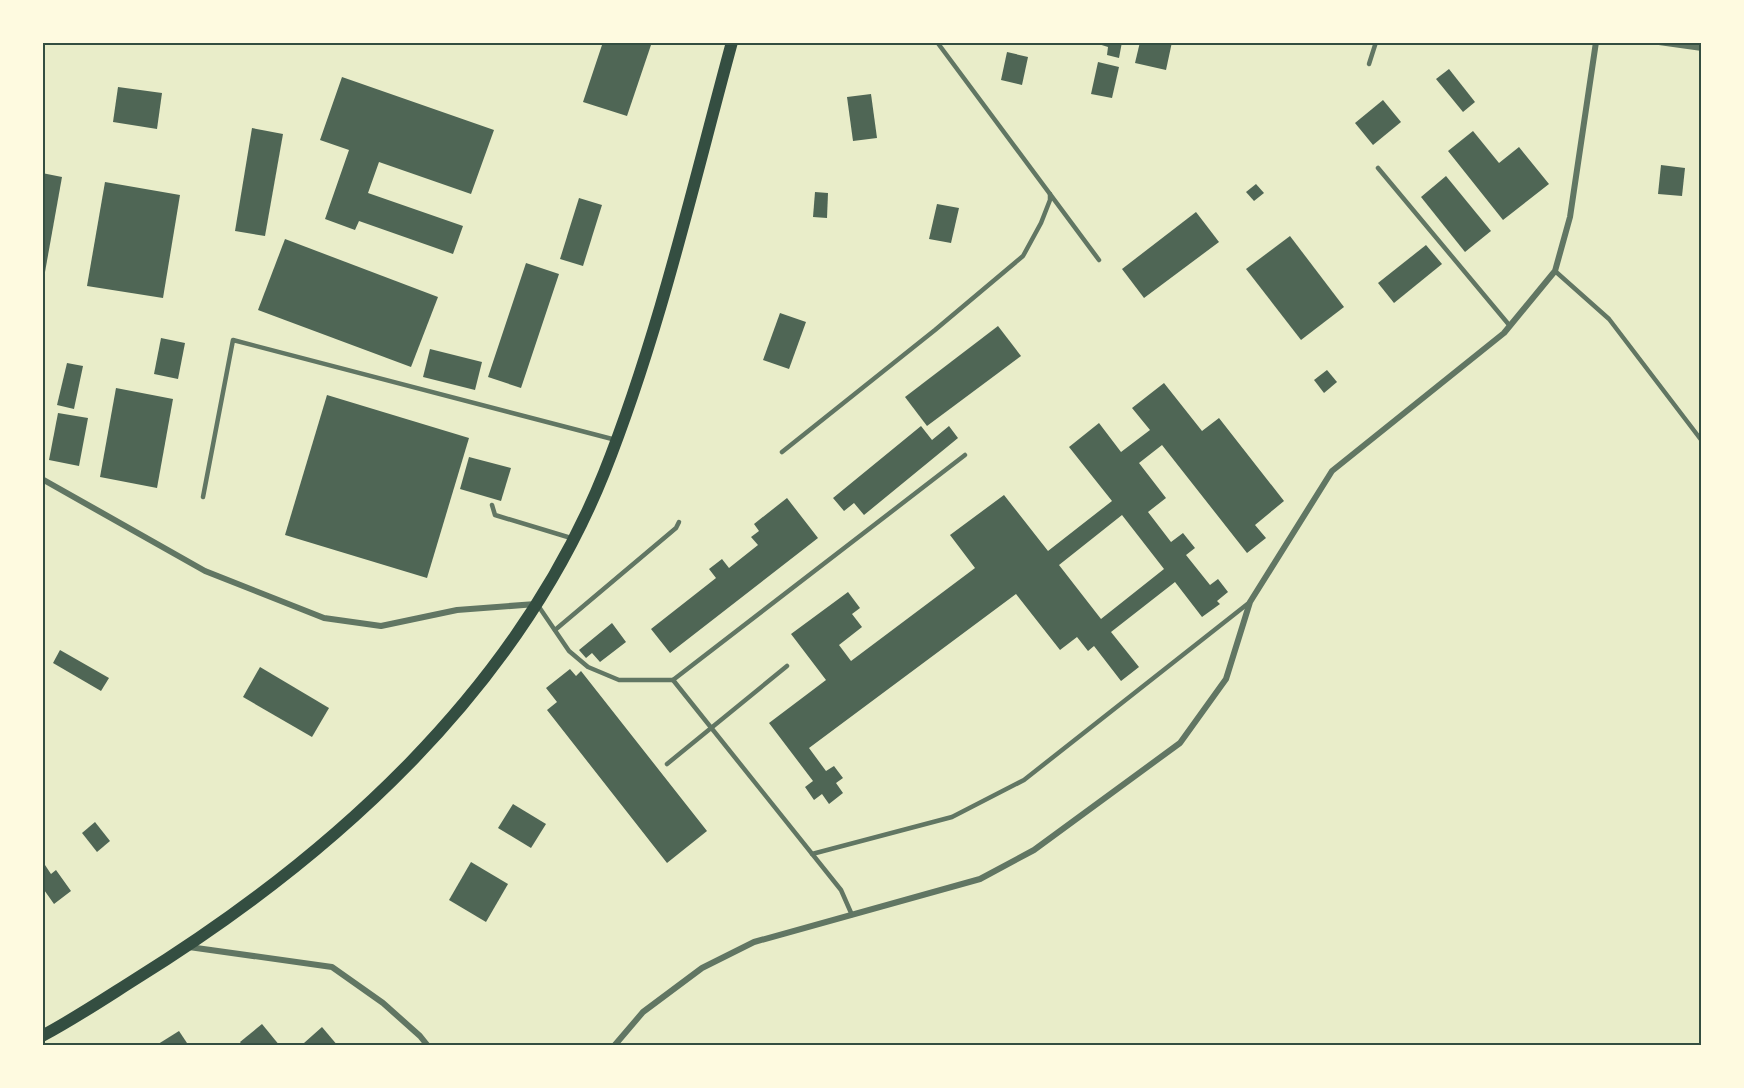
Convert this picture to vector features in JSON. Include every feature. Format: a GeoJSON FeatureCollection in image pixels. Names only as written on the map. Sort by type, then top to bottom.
{"type":"FeatureCollection","features":[{"type":"Feature","properties":{"kind":"main road"},"geometry":{"type":"LineString","coordinates":[[42,1035],[187,947],[249,904],[362,811],[450,721],[494,667],[536,604],[573,539],[616,440],[644,364],[732,42]]}},
{"type":"Feature","properties":{"kind":"street"},"geometry":{"type":"LineString","coordinates":[[614,1046],[643,1012],[702,968],[754,942],[980,879],[1034,849],[1180,743],[1226,679],[1250,602],[1332,471],[1504,333],[1555,271],[1570,217],[1596,42]]}},
{"type":"Feature","properties":{"kind":"street"},"geometry":{"type":"LineString","coordinates":[[1659,42],[1702,48]]}},
{"type":"Feature","properties":{"kind":"street"},"geometry":{"type":"LineString","coordinates":[[42,479],[205,571],[324,618],[381,626],[457,610],[536,604]]}},
{"type":"Feature","properties":{"kind":"street"},"geometry":{"type":"LineString","coordinates":[[187,947],[332,967],[383,1003],[428,1046]]}},
{"type":"Feature","properties":{"kind":"lane"},"geometry":{"type":"LineString","coordinates":[[937,42],[1099,260]]}},
{"type":"Feature","properties":{"kind":"lane"},"geometry":{"type":"LineString","coordinates":[[1369,64],[1376,42]]}},
{"type":"Feature","properties":{"kind":"lane"},"geometry":{"type":"LineString","coordinates":[[1377,168],[1510,326]]}},
{"type":"Feature","properties":{"kind":"lane"},"geometry":{"type":"LineString","coordinates":[[782,452],[935,330],[1023,256],[1041,224],[1050,194]]}},
{"type":"Feature","properties":{"kind":"lane"},"geometry":{"type":"LineString","coordinates":[[1555,271],[1609,319],[1702,441]]}},
{"type":"Feature","properties":{"kind":"lane"},"geometry":{"type":"LineString","coordinates":[[203,497],[233,340],[616,440]]}},
{"type":"Feature","properties":{"kind":"lane"},"geometry":{"type":"LineString","coordinates":[[536,604],[569,651],[588,667],[619,680],[673,680],[965,455]]}},
{"type":"Feature","properties":{"kind":"lane"},"geometry":{"type":"LineString","coordinates":[[492,505],[495,515],[573,539]]}},
{"type":"Feature","properties":{"kind":"lane"},"geometry":{"type":"LineString","coordinates":[[555,630],[676,528],[679,522]]}},
{"type":"Feature","properties":{"kind":"lane"},"geometry":{"type":"LineString","coordinates":[[812,854],[952,817],[1024,780],[1250,602]]}},
{"type":"Feature","properties":{"kind":"lane"},"geometry":{"type":"LineString","coordinates":[[668,764],[786,666]]}},
{"type":"Feature","properties":{"kind":"lane"},"geometry":{"type":"LineString","coordinates":[[673,680],[841,890],[852,915]]}},
{"type":"Feature","properties":{"kind":"building"},"geometry":{"type":"Polygon","coordinates":[[[603,42],[652,42],[627,116],[583,102],[603,42]]]}},
{"type":"Feature","properties":{"kind":"building"},"geometry":{"type":"Polygon","coordinates":[[[1092,42],[1122,42],[1119,58],[1107,55],[1108,47],[1092,42]]]}},
{"type":"Feature","properties":{"kind":"building"},"geometry":{"type":"Polygon","coordinates":[[[1140,42],[1172,42],[1166,70],[1135,63],[1140,42]]]}},
{"type":"Feature","properties":{"kind":"building"},"geometry":{"type":"Polygon","coordinates":[[[1007,52],[1028,57],[1022,85],[1001,80],[1007,52]]]}},
{"type":"Feature","properties":{"kind":"building"},"geometry":{"type":"Polygon","coordinates":[[[1098,62],[1119,67],[1112,98],[1091,94],[1098,62]]]}},
{"type":"Feature","properties":{"kind":"building"},"geometry":{"type":"Polygon","coordinates":[[[1449,69],[1475,102],[1463,112],[1436,79],[1449,69]]]}},
{"type":"Feature","properties":{"kind":"building"},"geometry":{"type":"Polygon","coordinates":[[[342,77],[494,130],[471,194],[379,162],[368,193],[463,226],[453,254],[359,221],[355,230],[325,219],[349,150],[320,140],[342,77]]]}},
{"type":"Feature","properties":{"kind":"building"},"geometry":{"type":"Polygon","coordinates":[[[118,87],[162,93],[157,129],[113,122],[118,87]]]}},
{"type":"Feature","properties":{"kind":"building"},"geometry":{"type":"Polygon","coordinates":[[[871,94],[877,138],[853,141],[847,97],[871,94]]]}},
{"type":"Feature","properties":{"kind":"building"},"geometry":{"type":"Polygon","coordinates":[[[1383,100],[1401,122],[1373,145],[1355,123],[1383,100]]]}},
{"type":"Feature","properties":{"kind":"building"},"geometry":{"type":"Polygon","coordinates":[[[252,128],[283,134],[265,236],[235,231],[252,128]]]}},
{"type":"Feature","properties":{"kind":"building"},"geometry":{"type":"Polygon","coordinates":[[[1473,131],[1499,163],[1519,147],[1549,184],[1503,220],[1448,151],[1473,131]]]}},
{"type":"Feature","properties":{"kind":"building"},"geometry":{"type":"Polygon","coordinates":[[[1661,165],[1685,168],[1682,196],[1658,194],[1661,165]]]}},
{"type":"Feature","properties":{"kind":"building"},"geometry":{"type":"Polygon","coordinates":[[[42,173],[62,177],[45,272],[42,271],[42,173]]]}},
{"type":"Feature","properties":{"kind":"building"},"geometry":{"type":"Polygon","coordinates":[[[1446,176],[1491,231],[1465,252],[1421,197],[1446,176]]]}},
{"type":"Feature","properties":{"kind":"building"},"geometry":{"type":"Polygon","coordinates":[[[105,182],[180,195],[163,298],[87,286],[105,182]]]}},
{"type":"Feature","properties":{"kind":"building"},"geometry":{"type":"Polygon","coordinates":[[[1256,184],[1264,193],[1254,201],[1246,192],[1256,184]]]}},
{"type":"Feature","properties":{"kind":"building"},"geometry":{"type":"Polygon","coordinates":[[[815,192],[828,193],[827,218],[813,217],[815,192]]]}},
{"type":"Feature","properties":{"kind":"building"},"geometry":{"type":"Polygon","coordinates":[[[579,198],[602,205],[583,266],[560,259],[579,198]]]}},
{"type":"Feature","properties":{"kind":"building"},"geometry":{"type":"Polygon","coordinates":[[[937,204],[959,208],[951,243],[929,239],[937,204]]]}},
{"type":"Feature","properties":{"kind":"building"},"geometry":{"type":"Polygon","coordinates":[[[1196,212],[1219,242],[1144,298],[1122,269],[1196,212]]]}},
{"type":"Feature","properties":{"kind":"building"},"geometry":{"type":"Polygon","coordinates":[[[1290,236],[1344,307],[1301,340],[1246,269],[1290,236]]]}},
{"type":"Feature","properties":{"kind":"building"},"geometry":{"type":"Polygon","coordinates":[[[285,239],[438,297],[411,367],[258,310],[285,239]]]}},
{"type":"Feature","properties":{"kind":"building"},"geometry":{"type":"Polygon","coordinates":[[[1426,245],[1442,264],[1394,303],[1378,283],[1426,245]]]}},
{"type":"Feature","properties":{"kind":"building"},"geometry":{"type":"Polygon","coordinates":[[[526,263],[559,274],[521,388],[488,377],[526,263]]]}},
{"type":"Feature","properties":{"kind":"building"},"geometry":{"type":"Polygon","coordinates":[[[780,313],[806,322],[789,369],[763,360],[780,313]]]}},
{"type":"Feature","properties":{"kind":"building"},"geometry":{"type":"Polygon","coordinates":[[[998,326],[1021,356],[927,426],[905,397],[998,326]]]}},
{"type":"Feature","properties":{"kind":"building"},"geometry":{"type":"Polygon","coordinates":[[[161,338],[185,343],[178,379],[154,374],[161,338]]]}},
{"type":"Feature","properties":{"kind":"building"},"geometry":{"type":"Polygon","coordinates":[[[430,349],[482,362],[475,390],[423,377],[430,349]]]}},
{"type":"Feature","properties":{"kind":"building"},"geometry":{"type":"Polygon","coordinates":[[[67,363],[83,366],[74,409],[57,405],[67,363]]]}},
{"type":"Feature","properties":{"kind":"building"},"geometry":{"type":"Polygon","coordinates":[[[1327,370],[1337,382],[1324,393],[1314,380],[1327,370]]]}},
{"type":"Feature","properties":{"kind":"building"},"geometry":{"type":"Polygon","coordinates":[[[1164,383],[1202,431],[1219,418],[1284,501],[1255,525],[1266,538],[1247,553],[1162,445],[1139,463],[1166,498],[1148,512],[1171,542],[1183,533],[1195,548],[1186,555],[1210,585],[1218,579],[1228,592],[1217,601],[1220,604],[1202,617],[1175,582],[1111,632],[1139,667],[1121,681],[1094,646],[1088,651],[1077,637],[1060,650],[1016,594],[809,748],[826,771],[834,766],[843,778],[836,783],[843,793],[829,804],[822,794],[814,800],[805,787],[813,781],[769,723],[826,680],[791,634],[848,592],[860,608],[852,614],[862,627],[839,645],[851,661],[975,568],[950,535],[1004,495],[1048,551],[1112,501],[1069,447],[1099,423],[1121,452],[1150,430],[1132,408],[1164,383]],[[1122,515],[1059,565],[1101,619],[1164,569],[1122,515]]]}},
{"type":"Feature","properties":{"kind":"building"},"geometry":{"type":"Polygon","coordinates":[[[116,388],[173,399],[157,488],[100,477],[116,388]]]}},
{"type":"Feature","properties":{"kind":"building"},"geometry":{"type":"Polygon","coordinates":[[[327,395],[469,438],[427,578],[285,535],[327,395]]]}},
{"type":"Feature","properties":{"kind":"building"},"geometry":{"type":"Polygon","coordinates":[[[58,413],[88,418],[79,466],[49,460],[58,413]]]}},
{"type":"Feature","properties":{"kind":"building"},"geometry":{"type":"Polygon","coordinates":[[[921,426],[932,440],[949,426],[958,438],[864,515],[854,503],[844,511],[833,498],[921,426]]]}},
{"type":"Feature","properties":{"kind":"building"},"geometry":{"type":"Polygon","coordinates":[[[469,457],[511,468],[501,501],[460,489],[469,457]]]}},
{"type":"Feature","properties":{"kind":"building"},"geometry":{"type":"Polygon","coordinates":[[[787,498],[818,538],[670,653],[651,629],[716,578],[709,569],[722,559],[729,568],[758,545],[751,537],[759,531],[754,524],[787,498]]]}},
{"type":"Feature","properties":{"kind":"building"},"geometry":{"type":"Polygon","coordinates":[[[612,623],[626,642],[600,662],[592,653],[586,658],[579,650],[612,623]]]}},
{"type":"Feature","properties":{"kind":"building"},"geometry":{"type":"Polygon","coordinates":[[[60,650],[109,678],[101,691],[53,663],[60,650]]]}},
{"type":"Feature","properties":{"kind":"building"},"geometry":{"type":"Polygon","coordinates":[[[260,667],[329,708],[312,737],[243,697],[260,667]]]}},
{"type":"Feature","properties":{"kind":"building"},"geometry":{"type":"Polygon","coordinates":[[[570,669],[576,676],[581,671],[707,831],[667,863],[547,710],[557,702],[546,688],[570,669]]]}},
{"type":"Feature","properties":{"kind":"building"},"geometry":{"type":"Polygon","coordinates":[[[513,804],[546,824],[531,848],[498,828],[513,804]]]}},
{"type":"Feature","properties":{"kind":"building"},"geometry":{"type":"Polygon","coordinates":[[[95,822],[110,841],[97,852],[82,833],[95,822]]]}},
{"type":"Feature","properties":{"kind":"building"},"geometry":{"type":"Polygon","coordinates":[[[471,862],[508,884],[486,922],[449,900],[471,862]]]}},
{"type":"Feature","properties":{"kind":"building"},"geometry":{"type":"Polygon","coordinates":[[[45,865],[51,874],[56,870],[71,891],[54,904],[42,887],[42,867],[45,865]]]}},
{"type":"Feature","properties":{"kind":"building"},"geometry":{"type":"Polygon","coordinates":[[[262,1024],[280,1046],[243,1046],[240,1042],[262,1024]]]}},
{"type":"Feature","properties":{"kind":"building"},"geometry":{"type":"Polygon","coordinates":[[[322,1027],[338,1046],[306,1046],[304,1043],[322,1027]]]}},
{"type":"Feature","properties":{"kind":"building"},"geometry":{"type":"Polygon","coordinates":[[[179,1031],[189,1046],[155,1046],[179,1031]]]}}]}
